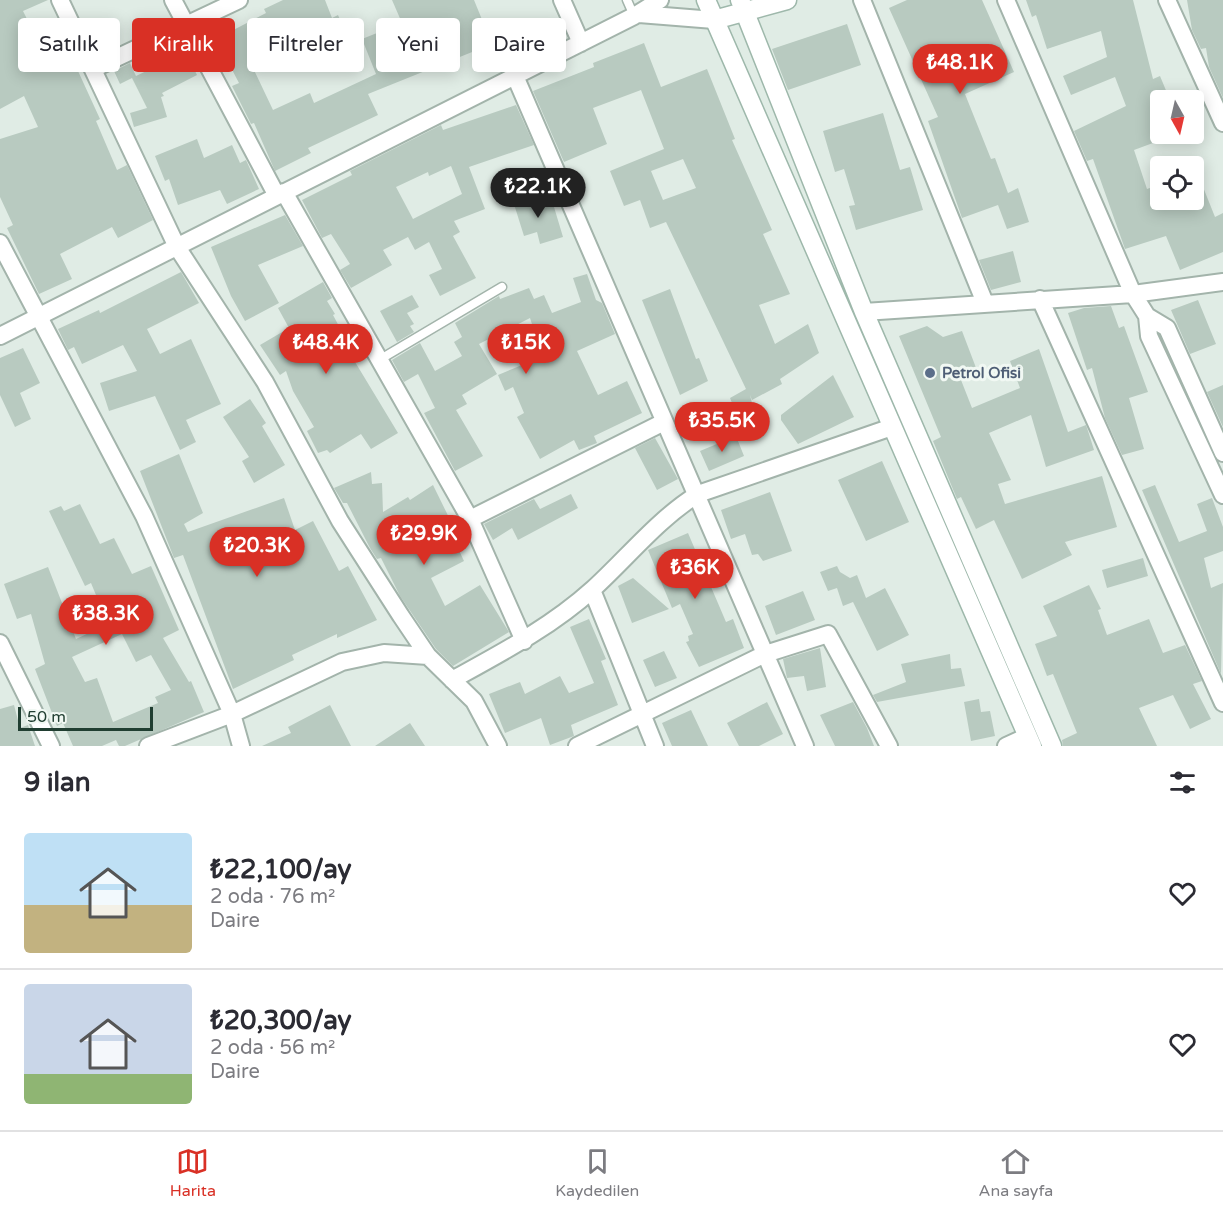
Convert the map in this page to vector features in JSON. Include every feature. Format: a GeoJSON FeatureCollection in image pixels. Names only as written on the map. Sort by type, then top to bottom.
{"type":"FeatureCollection","features":[{"type":"Feature","properties":{"kind":"main road"},"geometry":{"type":"LineString","coordinates":[[706,0],[1030,741]]}},
{"type":"Feature","properties":{"kind":"main road"},"geometry":{"type":"LineString","coordinates":[[714,20],[743,6],[787,0]]}},
{"type":"Feature","properties":{"kind":"main road"},"geometry":{"type":"LineString","coordinates":[[743,6],[864,312],[1052,746]]}},
{"type":"Feature","properties":{"kind":"street"},"geometry":{"type":"LineString","coordinates":[[60,0],[69,18]]}},
{"type":"Feature","properties":{"kind":"street"},"geometry":{"type":"LineString","coordinates":[[173,0],[183,18]]}},
{"type":"Feature","properties":{"kind":"street"},"geometry":{"type":"LineString","coordinates":[[203,18],[239,0]]}},
{"type":"Feature","properties":{"kind":"street"},"geometry":{"type":"LineString","coordinates":[[562,0],[581,43]]}},
{"type":"Feature","properties":{"kind":"street"},"geometry":{"type":"LineString","coordinates":[[0,336],[636,15],[660,0]]}},
{"type":"Feature","properties":{"kind":"street"},"geometry":{"type":"LineString","coordinates":[[862,0],[985,303]]}},
{"type":"Feature","properties":{"kind":"street"},"geometry":{"type":"LineString","coordinates":[[1006,0],[1133,294],[1147,316],[1167,328],[1223,453]]}},
{"type":"Feature","properties":{"kind":"street"},"geometry":{"type":"LineString","coordinates":[[1167,0],[1222,120]]}},
{"type":"Feature","properties":{"kind":"street"},"geometry":{"type":"LineString","coordinates":[[636,15],[714,20]]}},
{"type":"Feature","properties":{"kind":"street"},"geometry":{"type":"LineString","coordinates":[[94,72],[177,247],[265,382],[340,521],[428,656],[474,701],[498,746]]}},
{"type":"Feature","properties":{"kind":"street"},"geometry":{"type":"LineString","coordinates":[[213,72],[470,519],[524,641]]}},
{"type":"Feature","properties":{"kind":"street"},"geometry":{"type":"LineString","coordinates":[[515,76],[664,422],[698,494],[805,746]]}},
{"type":"Feature","properties":{"kind":"street"},"geometry":{"type":"LineString","coordinates":[[0,243],[144,516],[232,714],[240,746]]}},
{"type":"Feature","properties":{"kind":"street"},"geometry":{"type":"LineString","coordinates":[[864,312],[1133,294],[1223,282]]}},
{"type":"Feature","properties":{"kind":"street"},"geometry":{"type":"LineString","coordinates":[[1040,299],[1223,703]]}},
{"type":"Feature","properties":{"kind":"street"},"geometry":{"type":"LineString","coordinates":[[1147,316],[1149,336],[1223,495]]}},
{"type":"Feature","properties":{"kind":"street"},"geometry":{"type":"LineString","coordinates":[[470,519],[664,422]]}},
{"type":"Feature","properties":{"kind":"street"},"geometry":{"type":"LineString","coordinates":[[452,680],[524,641],[592,590],[672,512],[698,494],[892,427]]}},
{"type":"Feature","properties":{"kind":"street"},"geometry":{"type":"LineString","coordinates":[[592,590],[655,746]]}},
{"type":"Feature","properties":{"kind":"street"},"geometry":{"type":"LineString","coordinates":[[578,746],[765,654],[828,634],[889,746]]}},
{"type":"Feature","properties":{"kind":"street"},"geometry":{"type":"LineString","coordinates":[[0,643],[51,746]]}},
{"type":"Feature","properties":{"kind":"street"},"geometry":{"type":"LineString","coordinates":[[148,746],[232,714],[342,662],[384,653],[428,656]]}},
{"type":"Feature","properties":{"kind":"street"},"geometry":{"type":"LineString","coordinates":[[1005,746],[1030,741]]}},
{"type":"Feature","properties":{"kind":"lane"},"geometry":{"type":"LineString","coordinates":[[627,0],[636,15]]}},
{"type":"Feature","properties":{"kind":"lane"},"geometry":{"type":"LineString","coordinates":[[379,360],[502,288]]}},
{"type":"Feature","properties":{"kind":"building"},"geometry":{"type":"Polygon","coordinates":[[[0,0],[48,0],[23,11],[26,18],[18,18],[18,72],[78,72],[100,119],[96,121],[117,170],[127,165],[153,220],[118,238],[112,227],[60,254],[72,279],[39,294],[7,228],[13,225],[0,197],[0,139],[38,127],[24,96],[0,109],[0,0]]]}},
{"type":"Feature","properties":{"kind":"building"},"geometry":{"type":"Polygon","coordinates":[[[283,0],[325,0],[332,18],[256,18],[266,13],[264,9],[283,0]]]}},
{"type":"Feature","properties":{"kind":"building"},"geometry":{"type":"Polygon","coordinates":[[[392,0],[474,0],[481,18],[472,18],[472,52],[460,57],[460,18],[400,18],[392,0]]]}},
{"type":"Feature","properties":{"kind":"building"},"geometry":{"type":"Polygon","coordinates":[[[907,0],[982,0],[1014,72],[965,94],[991,159],[995,158],[1008,193],[1018,188],[1029,222],[1007,229],[998,205],[962,218],[928,121],[938,117],[889,8],[907,0]]]}},
{"type":"Feature","properties":{"kind":"building"},"geometry":{"type":"Polygon","coordinates":[[[1026,0],[1133,0],[1153,79],[1160,76],[1166,90],[1150,90],[1150,144],[1134,150],[1147,189],[1150,188],[1150,210],[1204,210],[1204,190],[1215,217],[1223,213],[1223,252],[1180,270],[1166,236],[1125,249],[1093,159],[1087,161],[1074,131],[1126,106],[1115,77],[1071,95],[1063,76],[1107,57],[1101,31],[1047,49],[1036,15],[1032,17],[1026,0]]]}},
{"type":"Feature","properties":{"kind":"building"},"geometry":{"type":"Polygon","coordinates":[[[1187,0],[1223,0],[1223,98],[1209,67],[1206,48],[1201,49],[1192,30],[1187,0]]]}},
{"type":"Feature","properties":{"kind":"building"},"geometry":{"type":"Polygon","coordinates":[[[247,23],[247,72],[255,72],[273,110],[310,93],[314,103],[376,74],[364,44],[364,38],[376,33],[376,72],[423,72],[368,94],[378,115],[308,148],[311,153],[275,171],[254,123],[251,124],[232,86],[239,83],[233,72],[235,29],[247,23]]]}},
{"type":"Feature","properties":{"kind":"building"},"geometry":{"type":"Polygon","coordinates":[[[847,24],[861,65],[788,90],[772,49],[847,24]]]}},
{"type":"Feature","properties":{"kind":"building"},"geometry":{"type":"Polygon","coordinates":[[[644,43],[661,87],[707,69],[735,139],[732,140],[772,230],[763,234],[790,294],[759,305],[775,344],[808,324],[819,353],[780,379],[782,384],[752,400],[750,395],[752,403],[735,410],[730,398],[746,389],[666,222],[650,228],[640,200],[624,206],[610,171],[664,149],[641,90],[593,108],[607,144],[564,162],[533,91],[594,67],[593,63],[644,43]],[[683,159],[651,171],[663,200],[696,188],[683,159]]]}},
{"type":"Feature","properties":{"kind":"building"},"geometry":{"type":"Polygon","coordinates":[[[130,63],[132,72],[136,76],[144,72],[196,72],[197,75],[162,93],[167,117],[134,127],[130,113],[147,108],[132,78],[120,84],[114,72],[120,72],[120,68],[130,63]]]}},
{"type":"Feature","properties":{"kind":"building"},"geometry":{"type":"Polygon","coordinates":[[[516,105],[534,145],[469,167],[485,209],[454,221],[460,232],[453,236],[476,278],[440,296],[429,275],[442,269],[429,242],[415,250],[408,237],[383,250],[392,265],[351,288],[340,270],[350,264],[331,234],[322,238],[302,200],[352,175],[350,171],[441,125],[443,130],[516,105]],[[451,166],[429,176],[428,172],[396,187],[413,219],[462,194],[451,166]]]}},
{"type":"Feature","properties":{"kind":"building"},"geometry":{"type":"Polygon","coordinates":[[[883,113],[900,170],[910,167],[923,210],[856,230],[849,206],[855,205],[844,169],[835,172],[823,131],[883,113]]]}},
{"type":"Feature","properties":{"kind":"building"},"geometry":{"type":"Polygon","coordinates":[[[197,139],[204,158],[232,145],[240,163],[246,160],[259,189],[227,204],[220,190],[178,205],[169,179],[165,181],[155,156],[197,139]]]}},
{"type":"Feature","properties":{"kind":"building"},"geometry":{"type":"Polygon","coordinates":[[[532,195],[535,203],[551,197],[563,237],[540,244],[537,232],[524,236],[513,201],[532,195]]]}},
{"type":"Feature","properties":{"kind":"building"},"geometry":{"type":"Polygon","coordinates":[[[285,215],[303,246],[258,265],[279,303],[245,321],[231,296],[211,247],[285,215]]]}},
{"type":"Feature","properties":{"kind":"building"},"geometry":{"type":"Polygon","coordinates":[[[1013,251],[1021,282],[991,290],[979,260],[1013,251]]]}},
{"type":"Feature","properties":{"kind":"building"},"geometry":{"type":"Polygon","coordinates":[[[181,272],[199,303],[147,329],[160,354],[191,339],[221,404],[186,420],[196,442],[180,450],[155,396],[109,411],[100,383],[137,371],[123,345],[82,364],[74,347],[68,350],[58,329],[99,310],[100,313],[181,272]]]}},
{"type":"Feature","properties":{"kind":"building"},"geometry":{"type":"Polygon","coordinates":[[[587,274],[596,300],[602,303],[615,334],[577,351],[598,395],[627,381],[642,413],[594,436],[597,443],[579,450],[574,440],[540,459],[517,417],[524,413],[513,387],[505,391],[498,375],[539,358],[537,354],[541,352],[530,318],[479,344],[497,374],[462,395],[467,404],[456,410],[483,456],[455,471],[424,413],[435,408],[418,374],[404,382],[392,360],[420,343],[435,371],[462,356],[454,342],[462,337],[455,323],[499,296],[500,299],[529,288],[534,299],[544,295],[552,313],[581,302],[573,278],[587,274]]]}},
{"type":"Feature","properties":{"kind":"building"},"geometry":{"type":"Polygon","coordinates":[[[323,282],[332,298],[327,301],[349,345],[346,347],[398,433],[371,449],[361,434],[330,453],[327,450],[318,453],[307,431],[314,427],[293,391],[286,371],[280,375],[260,345],[289,328],[278,308],[323,282]]]}},
{"type":"Feature","properties":{"kind":"building"},"geometry":{"type":"Polygon","coordinates":[[[670,289],[696,359],[699,358],[708,381],[680,395],[642,300],[670,289]]]}},
{"type":"Feature","properties":{"kind":"building"},"geometry":{"type":"Polygon","coordinates":[[[412,295],[419,307],[407,313],[414,324],[410,326],[414,332],[397,342],[380,311],[412,295]]]}},
{"type":"Feature","properties":{"kind":"building"},"geometry":{"type":"Polygon","coordinates":[[[1198,300],[1216,344],[1190,354],[1171,310],[1198,300]]]}},
{"type":"Feature","properties":{"kind":"building"},"geometry":{"type":"Polygon","coordinates":[[[1111,306],[1119,328],[1124,326],[1148,392],[1129,398],[1144,449],[1122,455],[1105,418],[1092,368],[1087,370],[1068,313],[1084,308],[1111,306]]]}},
{"type":"Feature","properties":{"kind":"building"},"geometry":{"type":"Polygon","coordinates":[[[927,326],[943,337],[962,331],[978,373],[961,380],[972,408],[1020,388],[1010,361],[1039,349],[1068,432],[1086,425],[1094,450],[1046,467],[1031,415],[989,433],[1011,480],[998,484],[1005,504],[1102,476],[1117,527],[1065,542],[1072,555],[1022,579],[994,520],[976,529],[961,497],[957,499],[933,441],[941,437],[899,336],[927,326]]]}},
{"type":"Feature","properties":{"kind":"building"},"geometry":{"type":"Polygon","coordinates":[[[23,348],[40,383],[20,393],[31,419],[15,427],[0,395],[0,358],[23,348]]]}},
{"type":"Feature","properties":{"kind":"building"},"geometry":{"type":"Polygon","coordinates":[[[833,375],[854,417],[798,444],[781,420],[781,415],[833,375]]]}},
{"type":"Feature","properties":{"kind":"building"},"geometry":{"type":"Polygon","coordinates":[[[1223,385],[1223,427],[1207,392],[1223,385]]]}},
{"type":"Feature","properties":{"kind":"building"},"geometry":{"type":"Polygon","coordinates":[[[250,399],[266,423],[262,426],[285,465],[254,483],[242,461],[249,457],[223,417],[250,399]]]}},
{"type":"Feature","properties":{"kind":"building"},"geometry":{"type":"Polygon","coordinates":[[[736,436],[744,456],[709,471],[700,451],[736,436]]]}},
{"type":"Feature","properties":{"kind":"building"},"geometry":{"type":"Polygon","coordinates":[[[655,438],[678,479],[657,490],[635,448],[655,438]]]}},
{"type":"Feature","properties":{"kind":"building"},"geometry":{"type":"Polygon","coordinates":[[[179,454],[203,513],[184,524],[188,532],[284,498],[295,530],[313,521],[339,571],[348,566],[377,620],[337,638],[337,634],[292,655],[294,660],[233,689],[183,555],[174,558],[140,471],[179,454]]]}},
{"type":"Feature","properties":{"kind":"building"},"geometry":{"type":"Polygon","coordinates":[[[882,461],[909,522],[866,541],[838,480],[882,461]]]}},
{"type":"Feature","properties":{"kind":"building"},"geometry":{"type":"Polygon","coordinates":[[[371,472],[372,484],[382,483],[383,512],[408,497],[410,500],[433,485],[460,540],[455,542],[464,561],[431,578],[445,606],[480,585],[509,632],[453,666],[436,649],[400,596],[381,558],[377,559],[370,548],[347,503],[343,503],[334,488],[371,472]]]}},
{"type":"Feature","properties":{"kind":"building"},"geometry":{"type":"Polygon","coordinates":[[[1155,485],[1179,542],[1207,531],[1197,504],[1212,498],[1223,527],[1223,551],[1204,558],[1211,588],[1223,583],[1221,674],[1142,490],[1155,485]]]}},
{"type":"Feature","properties":{"kind":"building"},"geometry":{"type":"Polygon","coordinates":[[[770,492],[792,551],[763,561],[758,554],[752,555],[745,534],[731,539],[721,510],[770,492]]]}},
{"type":"Feature","properties":{"kind":"building"},"geometry":{"type":"Polygon","coordinates":[[[571,494],[578,508],[518,540],[512,528],[493,540],[484,524],[534,499],[540,509],[571,494]]]}},
{"type":"Feature","properties":{"kind":"building"},"geometry":{"type":"Polygon","coordinates":[[[80,504],[100,544],[114,538],[132,574],[151,566],[179,630],[163,638],[189,682],[191,681],[204,712],[125,746],[119,746],[116,740],[102,746],[73,746],[63,723],[57,726],[35,669],[45,664],[31,614],[17,619],[4,584],[48,567],[76,639],[108,624],[91,583],[85,586],[49,511],[61,506],[64,511],[80,504]],[[122,634],[72,657],[85,682],[97,678],[113,722],[158,703],[155,697],[171,690],[151,655],[136,662],[122,634]]]}},
{"type":"Feature","properties":{"kind":"building"},"geometry":{"type":"Polygon","coordinates":[[[688,533],[726,622],[733,619],[744,648],[699,667],[686,642],[689,641],[688,636],[693,634],[680,604],[672,608],[648,550],[688,533]]]}},
{"type":"Feature","properties":{"kind":"building"},"geometry":{"type":"Polygon","coordinates":[[[1143,558],[1148,576],[1107,588],[1102,570],[1143,558]]]}},
{"type":"Feature","properties":{"kind":"building"},"geometry":{"type":"Polygon","coordinates":[[[837,566],[840,572],[850,578],[857,575],[866,598],[885,588],[909,635],[877,651],[853,602],[843,606],[837,588],[828,591],[820,572],[837,566]]]}},
{"type":"Feature","properties":{"kind":"building"},"geometry":{"type":"Polygon","coordinates":[[[633,578],[669,609],[632,623],[618,586],[633,578]]]}},
{"type":"Feature","properties":{"kind":"building"},"geometry":{"type":"Polygon","coordinates":[[[1089,585],[1101,609],[1098,610],[1107,635],[1149,619],[1163,653],[1185,645],[1202,681],[1193,684],[1211,719],[1190,729],[1173,695],[1139,708],[1157,746],[1063,746],[1062,740],[1077,733],[1053,674],[1047,676],[1035,644],[1057,636],[1043,606],[1089,585]]]}},
{"type":"Feature","properties":{"kind":"building"},"geometry":{"type":"Polygon","coordinates":[[[803,591],[815,620],[776,635],[765,606],[803,591]]]}},
{"type":"Feature","properties":{"kind":"building"},"geometry":{"type":"Polygon","coordinates":[[[589,619],[606,659],[601,661],[618,705],[571,725],[574,736],[550,745],[541,718],[505,733],[489,694],[520,682],[525,694],[560,676],[569,693],[594,683],[570,627],[589,619]]]}},
{"type":"Feature","properties":{"kind":"building"},"geometry":{"type":"Polygon","coordinates":[[[820,648],[826,687],[807,691],[804,676],[787,678],[783,659],[820,648]]]}},
{"type":"Feature","properties":{"kind":"building"},"geometry":{"type":"Polygon","coordinates":[[[664,651],[677,678],[655,687],[643,660],[664,651]]]}},
{"type":"Feature","properties":{"kind":"building"},"geometry":{"type":"Polygon","coordinates":[[[950,654],[951,669],[961,668],[965,686],[877,702],[873,695],[906,682],[901,664],[950,654]]]}},
{"type":"Feature","properties":{"kind":"building"},"geometry":{"type":"Polygon","coordinates":[[[979,699],[981,712],[990,711],[995,736],[971,741],[964,702],[979,699]]]}},
{"type":"Feature","properties":{"kind":"building"},"geometry":{"type":"Polygon","coordinates":[[[767,702],[783,734],[759,746],[739,746],[727,723],[767,702]]]}},
{"type":"Feature","properties":{"kind":"building"},"geometry":{"type":"Polygon","coordinates":[[[853,702],[874,746],[835,746],[820,715],[853,702]]]}},
{"type":"Feature","properties":{"kind":"building"},"geometry":{"type":"Polygon","coordinates":[[[14,705],[20,728],[28,725],[35,746],[0,746],[0,709],[14,705]]]}},
{"type":"Feature","properties":{"kind":"building"},"geometry":{"type":"Polygon","coordinates":[[[330,705],[351,746],[262,746],[291,733],[288,727],[330,705]]]}},
{"type":"Feature","properties":{"kind":"building"},"geometry":{"type":"Polygon","coordinates":[[[691,710],[708,746],[672,746],[662,723],[691,710]]]}},
{"type":"Feature","properties":{"kind":"building"},"geometry":{"type":"Polygon","coordinates":[[[410,723],[425,746],[375,746],[410,723]]]}},
{"type":"Feature","properties":{"kind":"place","name":"Petrol Ofisi"},"geometry":{"type":"Point","coordinates":[930,373]}}]}
